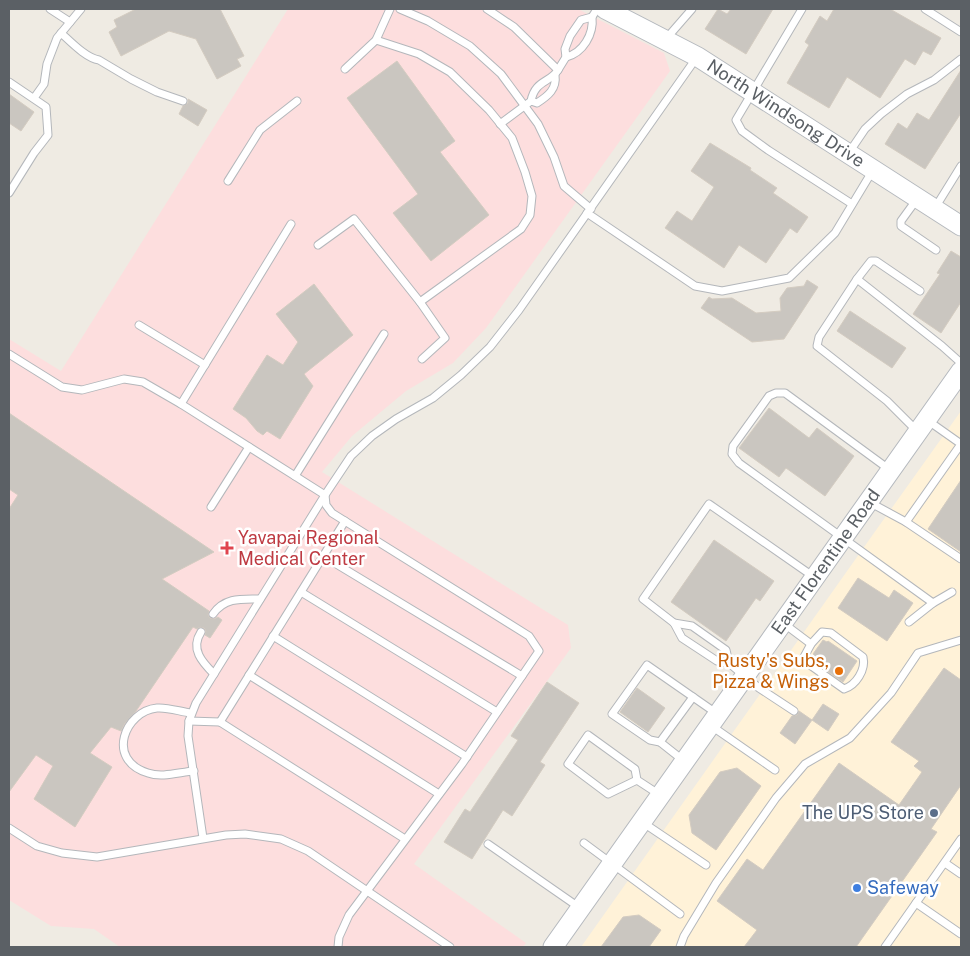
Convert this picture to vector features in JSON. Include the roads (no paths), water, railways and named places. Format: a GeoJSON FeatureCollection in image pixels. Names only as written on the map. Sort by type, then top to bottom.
{"type":"FeatureCollection","features":[{"type":"Feature","properties":{"kind":"street","name":"North Windsong Drive"},"geometry":{"type":"LineString","coordinates":[[598,13],[665,40],[698,57],[961,226]]}},
{"type":"Feature","properties":{"kind":"street","name":"East Florentine Road"},"geometry":{"type":"LineString","coordinates":[[554,947],[961,371]]}},
{"type":"Feature","properties":{"kind":"lane"},"geometry":{"type":"LineString","coordinates":[[50,9],[70,22]]}},
{"type":"Feature","properties":{"kind":"lane"},"geometry":{"type":"LineString","coordinates":[[34,98],[44,84],[47,64],[57,38],[81,9]]}},
{"type":"Feature","properties":{"kind":"lane"},"geometry":{"type":"LineString","coordinates":[[344,69],[376,40],[390,9]]}},
{"type":"Feature","properties":{"kind":"lane"},"geometry":{"type":"LineString","coordinates":[[400,9],[428,21],[470,46],[500,74],[528,104],[554,157],[564,186],[589,211],[695,286],[722,291],[789,278],[835,233],[873,170]]}},
{"type":"Feature","properties":{"kind":"lane"},"geometry":{"type":"LineString","coordinates":[[487,9],[514,27],[556,72],[556,83],[553,89],[537,103],[528,104],[500,124]]}},
{"type":"Feature","properties":{"kind":"lane"},"geometry":{"type":"LineString","coordinates":[[566,57],[574,56],[589,37],[598,13],[597,9]]}},
{"type":"Feature","properties":{"kind":"lane"},"geometry":{"type":"LineString","coordinates":[[665,40],[692,9]]}},
{"type":"Feature","properties":{"kind":"lane"},"geometry":{"type":"LineString","coordinates":[[802,9],[736,120],[742,131],[790,165],[852,204]]}},
{"type":"Feature","properties":{"kind":"lane"},"geometry":{"type":"LineString","coordinates":[[925,9],[961,32]]}},
{"type":"Feature","properties":{"kind":"lane"},"geometry":{"type":"LineString","coordinates":[[528,104],[533,92],[556,72],[566,57],[565,49],[570,36],[581,20],[598,13]]}},
{"type":"Feature","properties":{"kind":"lane"},"geometry":{"type":"LineString","coordinates":[[61,33],[95,59],[157,92],[183,101]]}},
{"type":"Feature","properties":{"kind":"lane"},"geometry":{"type":"LineString","coordinates":[[376,40],[419,54],[450,72],[489,110],[512,138],[532,196],[530,215],[522,229],[420,302]]}},
{"type":"Feature","properties":{"kind":"lane"},"geometry":{"type":"LineString","coordinates":[[203,838],[188,736],[188,721],[196,703],[325,495],[352,456],[372,436],[396,418],[433,398],[461,375],[490,347],[519,310],[698,57]]}},
{"type":"Feature","properties":{"kind":"lane"},"geometry":{"type":"LineString","coordinates":[[848,154],[865,129],[882,114],[906,94],[934,80],[961,59]]}},
{"type":"Feature","properties":{"kind":"lane"},"geometry":{"type":"LineString","coordinates":[[9,82],[46,107],[48,135],[34,153],[9,193]]}},
{"type":"Feature","properties":{"kind":"lane"},"geometry":{"type":"LineString","coordinates":[[228,181],[260,130],[297,101]]}},
{"type":"Feature","properties":{"kind":"lane"},"geometry":{"type":"LineString","coordinates":[[934,209],[961,166]]}},
{"type":"Feature","properties":{"kind":"lane"},"geometry":{"type":"LineString","coordinates":[[917,198],[902,221],[901,226],[936,250]]}},
{"type":"Feature","properties":{"kind":"lane"},"geometry":{"type":"LineString","coordinates":[[318,245],[354,219],[420,302],[444,338],[422,359]]}},
{"type":"Feature","properties":{"kind":"lane"},"geometry":{"type":"LineString","coordinates":[[181,404],[291,224]]}},
{"type":"Feature","properties":{"kind":"lane"},"geometry":{"type":"LineString","coordinates":[[906,522],[961,444],[922,426],[817,346],[819,337],[871,261],[876,261],[920,291]]}},
{"type":"Feature","properties":{"kind":"lane"},"geometry":{"type":"LineString","coordinates":[[857,279],[961,363]]}},
{"type":"Feature","properties":{"kind":"lane"},"geometry":{"type":"LineString","coordinates":[[139,325],[205,365]]}},
{"type":"Feature","properties":{"kind":"lane"},"geometry":{"type":"LineString","coordinates":[[295,476],[384,334]]}},
{"type":"Feature","properties":{"kind":"lane"},"geometry":{"type":"LineString","coordinates":[[9,354],[62,387],[82,390],[124,379],[143,382],[325,495]]}},
{"type":"Feature","properties":{"kind":"lane"},"geometry":{"type":"LineString","coordinates":[[891,470],[785,393],[776,393],[769,396],[733,446],[732,454],[739,463],[933,602]]}},
{"type":"Feature","properties":{"kind":"lane"},"geometry":{"type":"LineString","coordinates":[[211,507],[249,447]]}},
{"type":"Feature","properties":{"kind":"lane"},"geometry":{"type":"LineString","coordinates":[[325,495],[326,505],[332,513],[529,636],[539,651],[467,757],[349,915],[339,937],[338,947]]}},
{"type":"Feature","properties":{"kind":"lane"},"geometry":{"type":"LineString","coordinates":[[869,502],[906,522],[961,559]]}},
{"type":"Feature","properties":{"kind":"lane"},"geometry":{"type":"LineString","coordinates":[[794,711],[728,663],[717,661],[682,638],[674,623],[643,599],[709,504],[815,577]]}},
{"type":"Feature","properties":{"kind":"lane"},"geometry":{"type":"LineString","coordinates":[[220,722],[345,521]]}},
{"type":"Feature","properties":{"kind":"lane"},"geometry":{"type":"LineString","coordinates":[[323,556],[522,676]]}},
{"type":"Feature","properties":{"kind":"lane"},"geometry":{"type":"LineString","coordinates":[[301,592],[497,712]]}},
{"type":"Feature","properties":{"kind":"lane"},"geometry":{"type":"LineString","coordinates":[[909,622],[933,602],[952,592]]}},
{"type":"Feature","properties":{"kind":"lane"},"geometry":{"type":"LineString","coordinates":[[213,614],[219,605],[235,600],[260,599]]}},
{"type":"Feature","properties":{"kind":"lane"},"geometry":{"type":"LineString","coordinates":[[674,623],[692,626],[726,650],[728,663]]}},
{"type":"Feature","properties":{"kind":"lane"},"geometry":{"type":"LineString","coordinates":[[783,623],[811,644]]}},
{"type":"Feature","properties":{"kind":"lane"},"geometry":{"type":"LineString","coordinates":[[201,632],[197,638],[196,650],[203,663],[214,674]]}},
{"type":"Feature","properties":{"kind":"lane"},"geometry":{"type":"LineString","coordinates":[[822,632],[831,633],[863,656],[865,664],[862,671],[849,687],[844,689],[810,665],[804,657],[811,644],[822,632]]}},
{"type":"Feature","properties":{"kind":"lane"},"geometry":{"type":"LineString","coordinates":[[273,636],[467,757]]}},
{"type":"Feature","properties":{"kind":"lane"},"geometry":{"type":"LineString","coordinates":[[683,946],[684,936],[716,883],[776,798],[805,764],[850,738],[891,693],[918,653],[961,640]]}},
{"type":"Feature","properties":{"kind":"lane"},"geometry":{"type":"LineString","coordinates":[[685,761],[660,742],[650,740],[612,714],[646,665],[693,697],[714,720],[775,770]]}},
{"type":"Feature","properties":{"kind":"lane"},"geometry":{"type":"LineString","coordinates":[[249,675],[439,794]]}},
{"type":"Feature","properties":{"kind":"lane"},"geometry":{"type":"LineString","coordinates":[[660,742],[693,697]]}},
{"type":"Feature","properties":{"kind":"lane"},"geometry":{"type":"LineString","coordinates":[[192,713],[158,708],[144,711],[132,722],[126,732],[123,747],[124,755],[129,763],[136,769],[150,774],[194,771]]}},
{"type":"Feature","properties":{"kind":"lane"},"geometry":{"type":"LineString","coordinates":[[188,721],[220,722],[406,838]]}},
{"type":"Feature","properties":{"kind":"lane"},"geometry":{"type":"LineString","coordinates":[[637,780],[608,794],[568,764],[588,735],[635,769],[637,780],[660,796]]}},
{"type":"Feature","properties":{"kind":"lane"},"geometry":{"type":"LineString","coordinates":[[642,822],[706,865]]}},
{"type":"Feature","properties":{"kind":"lane"},"geometry":{"type":"LineString","coordinates":[[9,828],[37,846],[62,853],[97,857],[226,834],[246,834],[281,839],[308,851],[450,947]]}},
{"type":"Feature","properties":{"kind":"lane"},"geometry":{"type":"LineString","coordinates":[[885,947],[961,839]]}},
{"type":"Feature","properties":{"kind":"lane"},"geometry":{"type":"LineString","coordinates":[[584,843],[680,914]]}},
{"type":"Feature","properties":{"kind":"lane"},"geometry":{"type":"LineString","coordinates":[[488,844],[580,908]]}},
{"type":"Feature","properties":{"kind":"lane"},"geometry":{"type":"LineString","coordinates":[[945,863],[961,874]]}},
{"type":"Feature","properties":{"kind":"lane"},"geometry":{"type":"LineString","coordinates":[[916,903],[961,934]]}},
{"type":"Feature","properties":{"kind":"place","name":"Yavapai Regional Medical Center"},"geometry":{"type":"Point","coordinates":[227,548]}},
{"type":"Feature","properties":{"kind":"place","name":"Rusty's Subs, Pizza & Wings"},"geometry":{"type":"Point","coordinates":[839,671]}},
{"type":"Feature","properties":{"kind":"place","name":"The UPS Store"},"geometry":{"type":"Point","coordinates":[934,813]}},
{"type":"Feature","properties":{"kind":"place","name":"Safeway"},"geometry":{"type":"Point","coordinates":[857,888]}}]}
